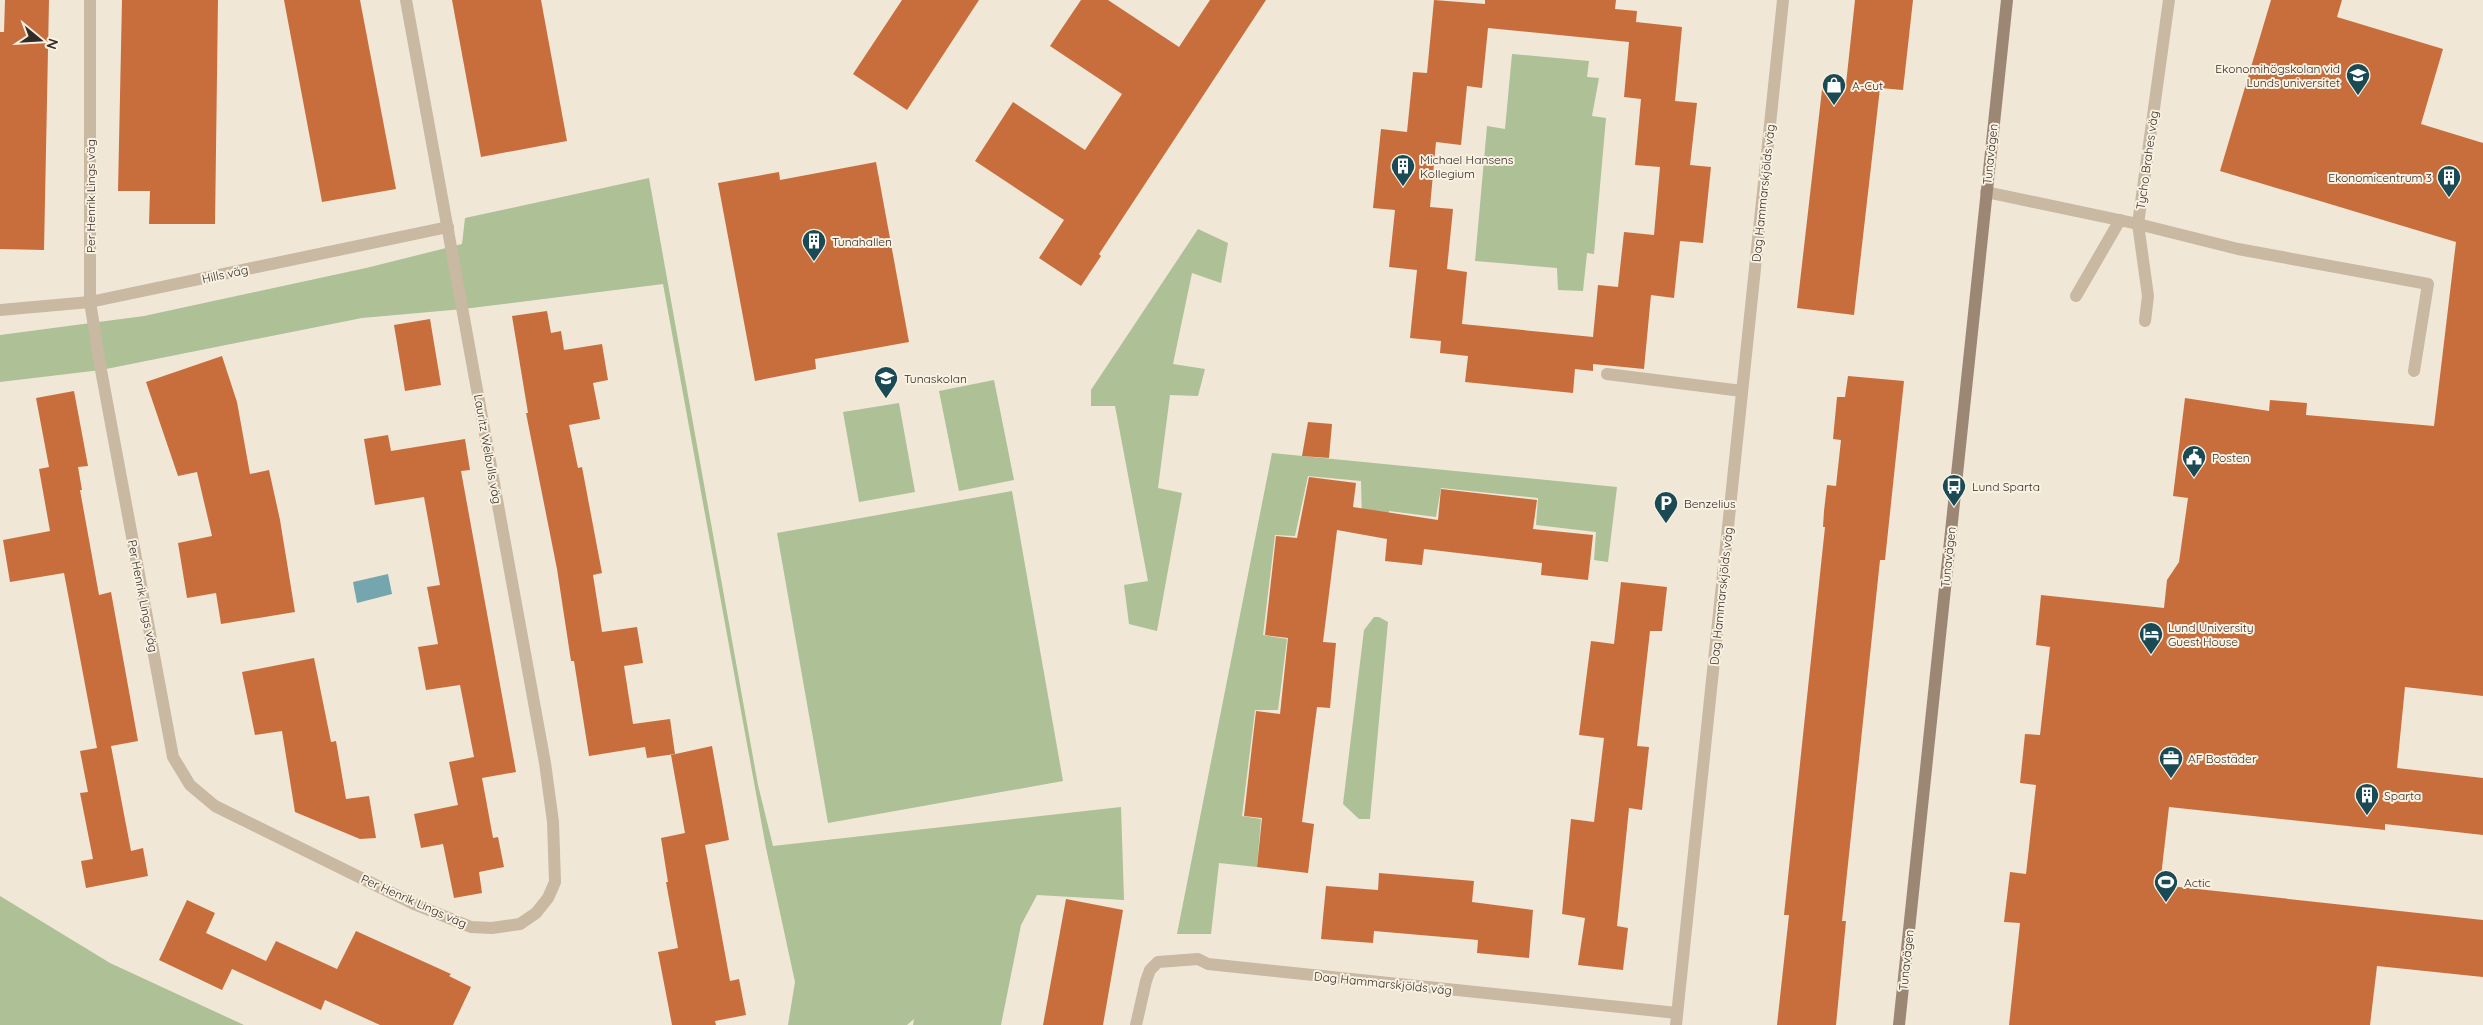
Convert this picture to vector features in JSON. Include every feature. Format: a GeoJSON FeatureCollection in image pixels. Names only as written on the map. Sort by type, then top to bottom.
{"type":"FeatureCollection","features":[{"type":"Feature","properties":{"kind":"main road","name":"Tunavägen"},"geometry":{"type":"LineString","coordinates":[[1899,1025],[2007,0]]}},
{"type":"Feature","properties":{"kind":"street","name":"Per Henrik Lings väg"},"geometry":{"type":"LineString","coordinates":[[90,0],[90,302],[100,370],[173,757],[190,785],[215,806],[414,904],[471,927],[492,928],[520,924],[536,913],[548,898]]}},
{"type":"Feature","properties":{"kind":"street","name":"Lauritz Weibulls väg"},"geometry":{"type":"LineString","coordinates":[[406,0],[544,763],[552,822],[555,882],[548,898]]}},
{"type":"Feature","properties":{"kind":"street","name":"Dag Hammarskjölds väg"},"geometry":{"type":"LineString","coordinates":[[1136,1025],[1150,970],[1158,962],[1198,959],[1208,964],[1676,1019],[1783,0]]}},
{"type":"Feature","properties":{"kind":"street","name":"Tycho Brahes väg"},"geometry":{"type":"LineString","coordinates":[[1986,192],[2138,224],[2170,0]]}},
{"type":"Feature","properties":{"kind":"street"},"geometry":{"type":"LineString","coordinates":[[2076,296],[2120,220]]}},
{"type":"Feature","properties":{"kind":"street"},"geometry":{"type":"LineString","coordinates":[[2145,321],[2148,296],[2138,224],[2238,249],[2428,284],[2414,371]]}},
{"type":"Feature","properties":{"kind":"street","name":"Hills väg"},"geometry":{"type":"LineString","coordinates":[[0,310],[90,302],[448,227]]}},
{"type":"Feature","properties":{"kind":"street"},"geometry":{"type":"LineString","coordinates":[[1607,374],[1742,390]]}},
{"type":"Feature","properties":{"kind":"green space"},"geometry":{"type":"Polygon","coordinates":[[[1512,54],[1589,61],[1587,77],[1599,78],[1592,116],[1606,118],[1594,254],[1587,253],[1583,291],[1558,290],[1557,268],[1475,261],[1487,126],[1505,129],[1512,54]]]}},
{"type":"Feature","properties":{"kind":"green space"},"geometry":{"type":"Polygon","coordinates":[[[649,178],[758,785],[773,846],[1121,807],[1124,900],[1037,895],[1021,925],[1001,1025],[913,1025],[914,1019],[907,1025],[788,1025],[795,982],[766,848],[663,284],[463,309],[362,318],[101,370],[0,382],[0,335],[144,316],[366,268],[462,244],[465,218],[649,178]]]}},
{"type":"Feature","properties":{"kind":"green space"},"geometry":{"type":"Polygon","coordinates":[[[1198,229],[1228,243],[1221,283],[1192,273],[1173,364],[1205,369],[1198,396],[1170,395],[1158,488],[1182,493],[1157,631],[1129,624],[1124,585],[1148,581],[1115,406],[1091,406],[1091,390],[1198,229]]]}},
{"type":"Feature","properties":{"kind":"green space"},"geometry":{"type":"Polygon","coordinates":[[[994,380],[1014,480],[959,491],[939,391],[994,380]]]}},
{"type":"Feature","properties":{"kind":"green space"},"geometry":{"type":"Polygon","coordinates":[[[899,403],[915,492],[859,502],[843,412],[899,403]]]}},
{"type":"Feature","properties":{"kind":"green space"},"geometry":{"type":"Polygon","coordinates":[[[1272,453],[1617,487],[1608,562],[1594,560],[1596,532],[1536,525],[1538,498],[1441,488],[1436,517],[1389,511],[1387,524],[1362,519],[1361,481],[1308,476],[1295,536],[1275,535],[1263,635],[1287,639],[1278,710],[1255,710],[1242,816],[1261,819],[1257,867],[1219,863],[1211,934],[1177,934],[1272,453]]]}},
{"type":"Feature","properties":{"kind":"green space"},"geometry":{"type":"Polygon","coordinates":[[[1012,491],[1063,781],[828,823],[777,533],[1012,491]]]}},
{"type":"Feature","properties":{"kind":"green space"},"geometry":{"type":"Polygon","coordinates":[[[1374,617],[1379,617],[1388,622],[1370,819],[1359,819],[1343,804],[1364,630],[1374,617]]]}},
{"type":"Feature","properties":{"kind":"green space"},"geometry":{"type":"Polygon","coordinates":[[[0,896],[110,963],[244,1025],[0,1025],[0,896]]]}},
{"type":"Feature","properties":{"kind":"water"},"geometry":{"type":"Polygon","coordinates":[[[388,574],[392,594],[357,603],[353,582],[388,574]]]}},
{"type":"Feature","properties":{"kind":"building"},"geometry":{"type":"Polygon","coordinates":[[[5,0],[49,0],[44,250],[0,249],[0,32],[4,32],[5,0]]]}},
{"type":"Feature","properties":{"kind":"building"},"geometry":{"type":"Polygon","coordinates":[[[122,0],[218,0],[215,224],[149,224],[150,191],[118,191],[122,0]]]}},
{"type":"Feature","properties":{"kind":"building"},"geometry":{"type":"Polygon","coordinates":[[[284,0],[360,0],[396,189],[322,202],[284,0]]]}},
{"type":"Feature","properties":{"kind":"building"},"geometry":{"type":"Polygon","coordinates":[[[452,0],[541,0],[567,141],[481,157],[452,0]]]}},
{"type":"Feature","properties":{"kind":"building"},"geometry":{"type":"Polygon","coordinates":[[[902,0],[979,0],[907,110],[853,74],[902,0]]]}},
{"type":"Feature","properties":{"kind":"building"},"geometry":{"type":"Polygon","coordinates":[[[1081,0],[1108,0],[1179,47],[1210,0],[1266,0],[1099,254],[1101,256],[1081,286],[1039,258],[1064,220],[975,161],[1013,102],[1085,150],[1122,94],[1050,46],[1081,0]]]}},
{"type":"Feature","properties":{"kind":"building","name":"Michael Hansens Kollegium"},"geometry":{"type":"Polygon","coordinates":[[[1434,0],[1485,4],[1485,0],[1616,0],[1615,9],[1637,11],[1636,22],[1682,27],[1675,101],[1697,103],[1690,165],[1711,167],[1703,243],[1680,241],[1674,298],[1651,295],[1644,369],[1593,364],[1593,371],[1575,369],[1573,393],[1465,382],[1468,356],[1440,353],[1441,341],[1410,338],[1417,270],[1389,267],[1395,210],[1373,208],[1381,129],[1407,132],[1413,72],[1427,73],[1434,0]],[[1488,28],[1482,88],[1467,86],[1461,145],[1436,142],[1430,207],[1453,209],[1447,269],[1467,272],[1462,324],[1593,337],[1598,285],[1618,287],[1624,232],[1654,235],[1660,167],[1635,165],[1641,99],[1624,97],[1629,42],[1488,28]]]}},
{"type":"Feature","properties":{"kind":"building"},"geometry":{"type":"Polygon","coordinates":[[[1855,0],[1913,0],[1903,90],[1880,88],[1854,315],[1797,308],[1823,81],[1846,84],[1855,0]]]}},
{"type":"Feature","properties":{"kind":"building"},"geometry":{"type":"Polygon","coordinates":[[[2271,0],[2342,0],[2337,17],[2443,49],[2421,124],[2483,143],[2483,696],[2405,687],[2397,768],[2483,778],[2483,835],[2385,824],[2385,830],[2169,807],[2160,885],[2483,920],[2483,977],[2377,966],[2370,1025],[2009,1025],[2020,923],[2004,922],[2010,872],[2026,874],[2036,785],[2020,783],[2025,734],[2040,735],[2050,647],[2036,645],[2041,595],[2164,608],[2167,580],[2179,562],[2188,498],[2173,496],[2185,398],[2269,411],[2270,400],[2307,403],[2306,415],[2434,426],[2456,242],[2220,171],[2271,0]]]}},
{"type":"Feature","properties":{"kind":"building","name":"Tunahallen"},"geometry":{"type":"Polygon","coordinates":[[[876,162],[909,342],[815,359],[816,369],[755,381],[718,183],[779,172],[780,180],[876,162]]]}},
{"type":"Feature","properties":{"kind":"building"},"geometry":{"type":"Polygon","coordinates":[[[547,311],[551,333],[561,331],[564,350],[602,344],[608,380],[593,383],[600,419],[569,425],[578,468],[582,467],[602,573],[593,575],[602,632],[637,627],[643,663],[624,666],[633,724],[670,719],[675,754],[647,758],[645,747],[589,756],[574,661],[571,661],[557,569],[526,413],[528,413],[512,316],[547,311]]]}},
{"type":"Feature","properties":{"kind":"building"},"geometry":{"type":"Polygon","coordinates":[[[430,319],[441,385],[405,391],[394,325],[430,319]]]}},
{"type":"Feature","properties":{"kind":"building"},"geometry":{"type":"Polygon","coordinates":[[[222,356],[237,402],[250,474],[269,470],[280,520],[295,612],[221,624],[216,593],[187,598],[178,543],[212,536],[197,472],[178,476],[146,382],[222,356]]]}},
{"type":"Feature","properties":{"kind":"building"},"geometry":{"type":"Polygon","coordinates":[[[1848,376],[1904,381],[1885,560],[1880,560],[1842,921],[1846,921],[1836,1025],[1777,1025],[1789,915],[1784,915],[1825,527],[1823,527],[1824,511],[1827,485],[1836,486],[1841,440],[1833,439],[1837,397],[1845,397],[1848,376]]]}},
{"type":"Feature","properties":{"kind":"building"},"geometry":{"type":"Polygon","coordinates":[[[74,391],[88,466],[78,467],[82,490],[80,490],[99,595],[111,592],[138,741],[111,746],[131,851],[143,848],[148,876],[86,888],[81,861],[93,859],[80,793],[88,792],[80,751],[97,748],[64,573],[10,582],[3,540],[50,531],[39,469],[49,467],[36,398],[74,391]]]}},
{"type":"Feature","properties":{"kind":"building"},"geometry":{"type":"Polygon","coordinates":[[[1308,422],[1332,424],[1329,458],[1302,456],[1308,422]]]}},
{"type":"Feature","properties":{"kind":"building"},"geometry":{"type":"Polygon","coordinates":[[[388,435],[391,451],[465,439],[470,470],[461,471],[516,772],[482,778],[493,838],[498,837],[504,867],[479,872],[482,893],[454,898],[443,844],[421,848],[414,814],[458,805],[449,762],[474,757],[460,685],[426,690],[418,647],[438,644],[427,587],[440,585],[424,497],[375,505],[364,439],[388,435]]]}},
{"type":"Feature","properties":{"kind":"building"},"geometry":{"type":"Polygon","coordinates":[[[1309,477],[1356,483],[1353,507],[1438,520],[1441,489],[1537,500],[1533,529],[1593,535],[1588,580],[1541,575],[1542,563],[1424,549],[1422,565],[1385,561],[1387,539],[1337,530],[1323,642],[1336,643],[1330,708],[1317,707],[1302,822],[1314,824],[1308,873],[1257,867],[1262,818],[1244,816],[1256,711],[1280,714],[1288,638],[1265,635],[1276,536],[1297,538],[1309,477]]]}},
{"type":"Feature","properties":{"kind":"building"},"geometry":{"type":"Polygon","coordinates":[[[1621,582],[1667,587],[1662,631],[1650,631],[1637,746],[1649,747],[1642,810],[1629,808],[1617,926],[1628,928],[1623,970],[1578,965],[1585,918],[1562,914],[1571,819],[1594,822],[1604,738],[1579,735],[1591,641],[1614,644],[1621,582]]]}},
{"type":"Feature","properties":{"kind":"building"},"geometry":{"type":"Polygon","coordinates":[[[314,658],[331,742],[336,741],[346,799],[369,796],[376,838],[360,839],[295,812],[282,731],[255,735],[242,672],[314,658]]]}},
{"type":"Feature","properties":{"kind":"building"},"geometry":{"type":"Polygon","coordinates":[[[712,746],[729,840],[705,845],[730,981],[739,979],[746,1015],[715,1021],[716,1025],[672,1025],[658,952],[678,948],[666,882],[668,882],[661,838],[685,833],[671,755],[712,746]]]}},
{"type":"Feature","properties":{"kind":"building"},"geometry":{"type":"Polygon","coordinates":[[[1379,873],[1474,881],[1472,902],[1533,910],[1529,958],[1477,953],[1478,940],[1374,931],[1373,943],[1321,939],[1326,886],[1378,890],[1379,873]]]}},
{"type":"Feature","properties":{"kind":"building"},"geometry":{"type":"Polygon","coordinates":[[[1066,899],[1123,910],[1103,1025],[1043,1025],[1066,899]]]}},
{"type":"Feature","properties":{"kind":"building"},"geometry":{"type":"Polygon","coordinates":[[[187,900],[215,913],[206,933],[266,961],[276,941],[337,969],[356,931],[451,974],[449,976],[471,987],[453,1025],[380,1025],[325,1000],[321,1010],[232,969],[222,990],[159,960],[187,900]]]}},
{"type":"Feature","properties":{"kind":"place","name":"Ekonomihögskolan vid Lunds universitet"},"geometry":{"type":"Point","coordinates":[2358,96]}},
{"type":"Feature","properties":{"kind":"place","name":"A-Cut"},"geometry":{"type":"Point","coordinates":[1834,106]}},
{"type":"Feature","properties":{"kind":"place","name":"Michael Hansens Kollegium"},"geometry":{"type":"Point","coordinates":[1403,187]}},
{"type":"Feature","properties":{"kind":"place","name":"Ekonomicentrum 3"},"geometry":{"type":"Point","coordinates":[2449,198]}},
{"type":"Feature","properties":{"kind":"place","name":"Tunahallen"},"geometry":{"type":"Point","coordinates":[814,262]}},
{"type":"Feature","properties":{"kind":"place","name":"Tunaskolan"},"geometry":{"type":"Point","coordinates":[886,399]}},
{"type":"Feature","properties":{"kind":"place","name":"Posten"},"geometry":{"type":"Point","coordinates":[2194,478]}},
{"type":"Feature","properties":{"kind":"place","name":"Lund Sparta"},"geometry":{"type":"Point","coordinates":[1954,507]}},
{"type":"Feature","properties":{"kind":"place","name":"Benzelius"},"geometry":{"type":"Point","coordinates":[1666,524]}},
{"type":"Feature","properties":{"kind":"place","name":"Lund University Guest House"},"geometry":{"type":"Point","coordinates":[2151,655]}},
{"type":"Feature","properties":{"kind":"place","name":"AF Bostäder"},"geometry":{"type":"Point","coordinates":[2171,779]}},
{"type":"Feature","properties":{"kind":"place","name":"Sparta"},"geometry":{"type":"Point","coordinates":[2367,816]}},
{"type":"Feature","properties":{"kind":"place","name":"Actic"},"geometry":{"type":"Point","coordinates":[2166,903]}}]}
